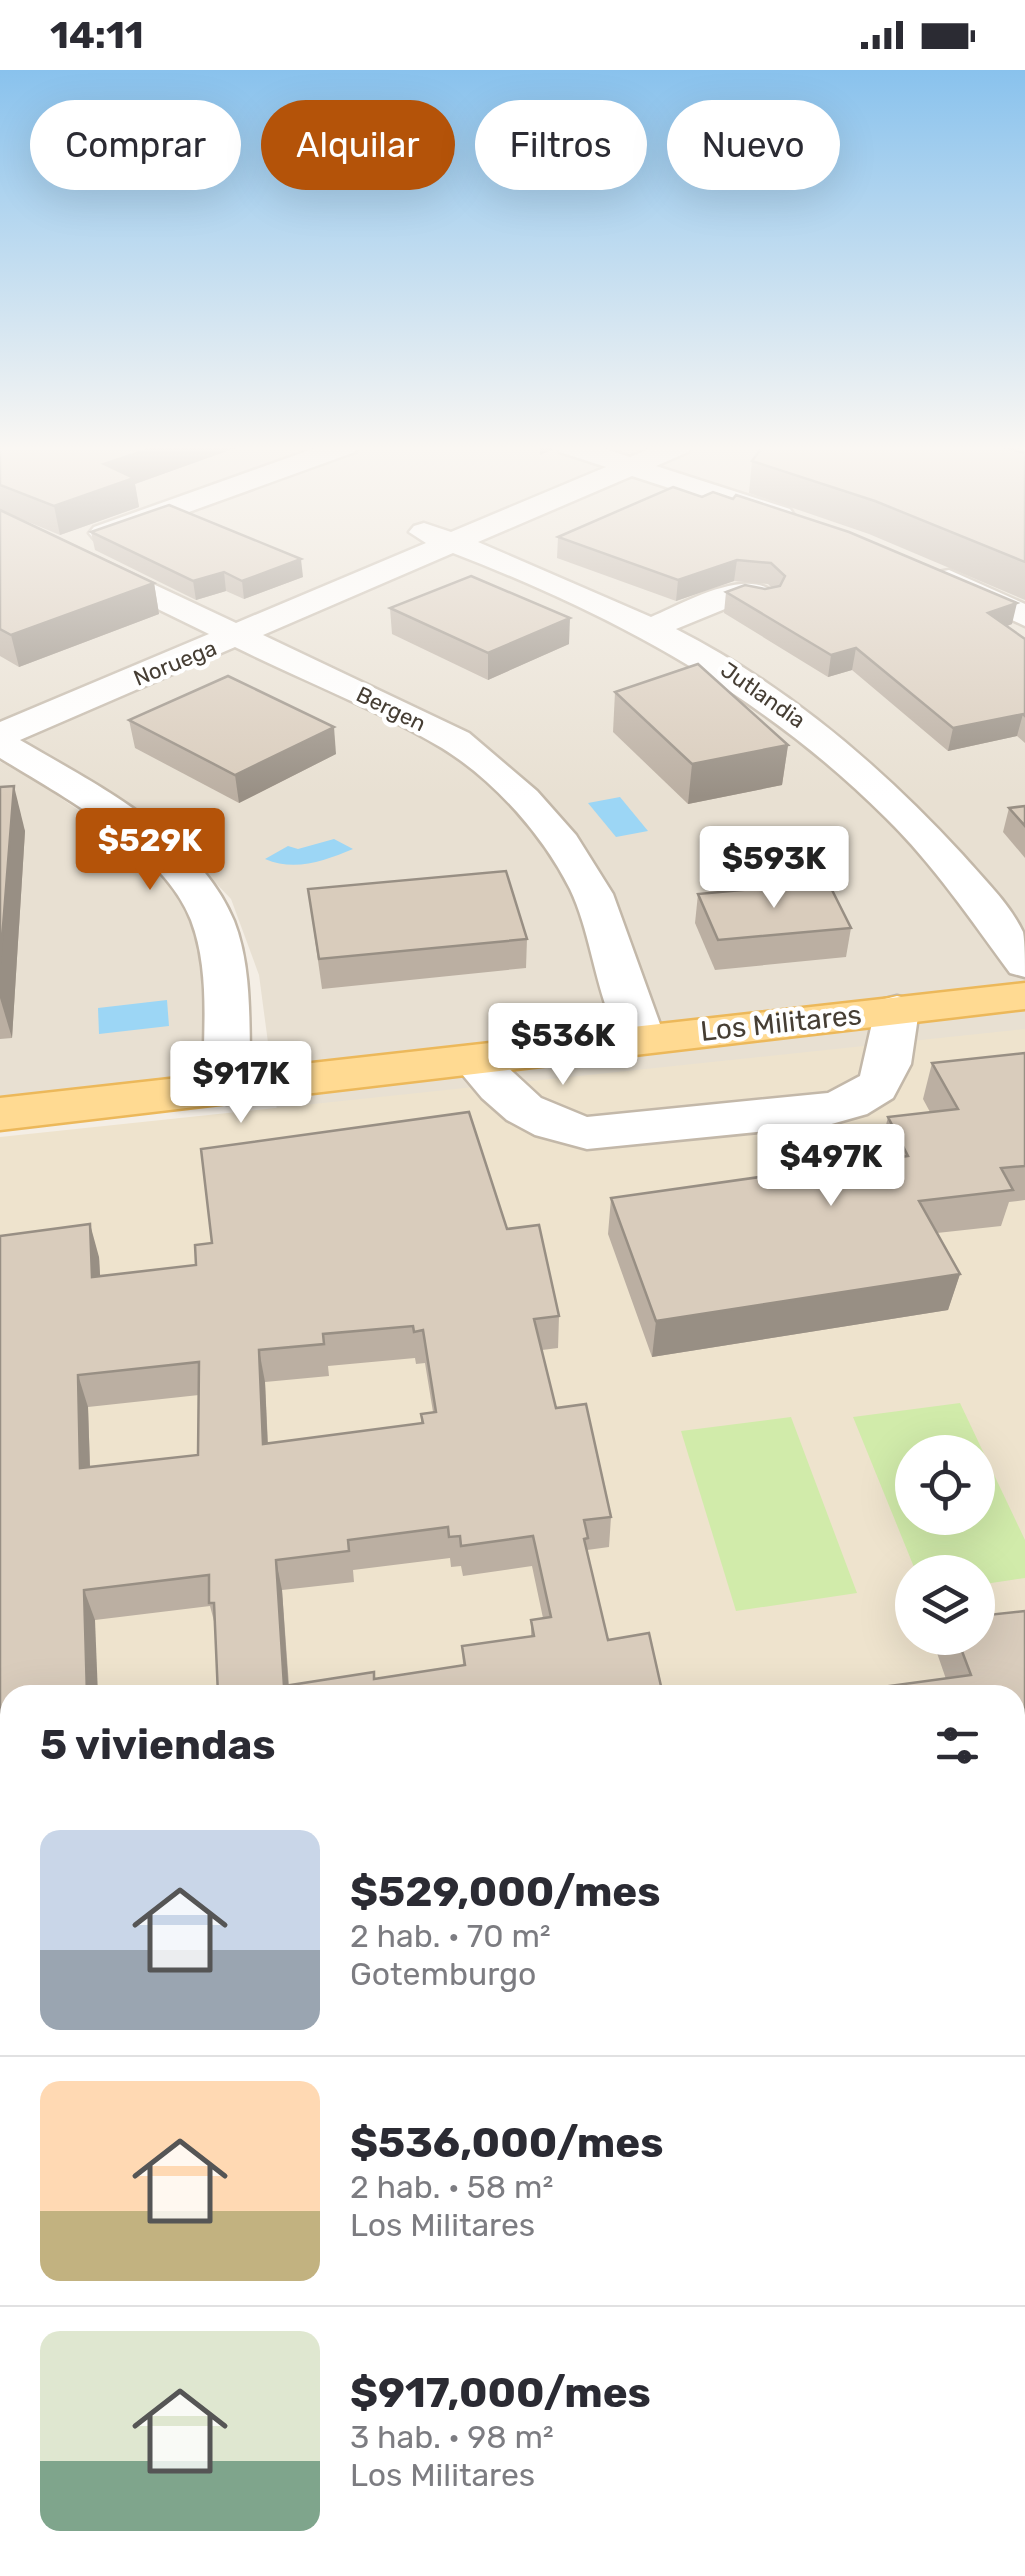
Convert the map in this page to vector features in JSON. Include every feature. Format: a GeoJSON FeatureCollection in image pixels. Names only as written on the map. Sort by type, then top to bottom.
{"type":"FeatureCollection","features":[{"type":"Feature","properties":{"kind":"main road","name":"Los Militares"},"geometry":{"type":"LineString","coordinates":[[0,1114],[1025,996]]}},
{"type":"Feature","properties":{"kind":"street","name":"Bergen"},"geometry":{"type":"LineString","coordinates":[[89,563],[456,741],[521,794],[549,824],[590,888],[642,1038]]}},
{"type":"Feature","properties":{"kind":"street","name":"Noruega"},"geometry":{"type":"LineString","coordinates":[[0,735],[240,636],[385,563]]}},
{"type":"Feature","properties":{"kind":"street","name":"Jutlandia"},"geometry":{"type":"LineString","coordinates":[[505,563],[594,597],[654,627],[787,710],[872,780],[953,865],[1025,964]]}},
{"type":"Feature","properties":{"kind":"street"},"geometry":{"type":"LineString","coordinates":[[920,565],[1025,616]]}},
{"type":"Feature","properties":{"kind":"street"},"geometry":{"type":"LineString","coordinates":[[654,627],[740,591],[763,598]]}},
{"type":"Feature","properties":{"kind":"street"},"geometry":{"type":"LineString","coordinates":[[0,743],[94,801],[144,839],[196,893],[212,918],[220,950],[226,1089]]}},
{"type":"Feature","properties":{"kind":"street"},"geometry":{"type":"LineString","coordinates":[[474,1062],[506,1098],[536,1118],[566,1130],[588,1133],[828,1109],[862,1102],[883,1082],[897,1010]]}},
{"type":"Feature","properties":{"kind":"shaded area"},"geometry":{"type":"Polygon","coordinates":[[[0,563],[1025,563],[1025,1685],[0,1685],[0,1150],[278,1118],[259,975],[231,899],[167,832],[0,729],[0,563]]]}},
{"type":"Feature","properties":{"kind":"shaded area"},"geometry":{"type":"Polygon","coordinates":[[[0,762],[17,768],[148,858],[200,923],[208,960],[204,1079],[0,1107],[0,762]]]}},
{"type":"Feature","properties":{"kind":"shaded area"},"geometry":{"type":"Polygon","coordinates":[[[1025,1029],[1025,1685],[0,1685],[0,1137],[1025,1029]]]}},
{"type":"Feature","properties":{"kind":"green space"},"geometry":{"type":"Polygon","coordinates":[[[960,1403],[975,1435],[895,1435],[895,1520],[853,1417],[960,1403]]]}},
{"type":"Feature","properties":{"kind":"green space"},"geometry":{"type":"Polygon","coordinates":[[[791,1417],[857,1593],[736,1611],[681,1431],[791,1417]]]}},
{"type":"Feature","properties":{"kind":"green space"},"geometry":{"type":"Polygon","coordinates":[[[995,1477],[1025,1540],[1025,1578],[995,1582],[995,1555],[909,1555],[901,1535],[995,1535],[995,1477]]]}},
{"type":"Feature","properties":{"kind":"water"},"geometry":{"type":"Polygon","coordinates":[[[620,797],[648,831],[616,837],[588,803],[620,797]]]}},
{"type":"Feature","properties":{"kind":"water"},"geometry":{"type":"Polygon","coordinates":[[[334,839],[353,849],[298,865],[265,859],[288,846],[298,849],[334,839]]]}},
{"type":"Feature","properties":{"kind":"water"},"geometry":{"type":"Polygon","coordinates":[[[167,1000],[169,1026],[99,1034],[98,1008],[167,1000]]]}},
{"type":"Feature","properties":{"kind":"building"},"geometry":{"type":"Polygon","coordinates":[[[0,563],[112,563],[154,583],[11,635],[0,629],[0,563]]]}},
{"type":"Feature","properties":{"kind":"building"},"geometry":{"type":"Polygon","coordinates":[[[155,563],[290,563],[242,581],[224,572],[193,581],[155,563]]]}},
{"type":"Feature","properties":{"kind":"building"},"geometry":{"type":"Polygon","coordinates":[[[630,563],[728,563],[678,580],[630,563]]]}},
{"type":"Feature","properties":{"kind":"building"},"geometry":{"type":"Polygon","coordinates":[[[771,563],[922,563],[1017,603],[988,613],[1025,639],[1025,716],[953,728],[856,648],[831,655],[726,592],[745,585],[765,589],[780,586],[785,576],[771,563]]]}},
{"type":"Feature","properties":{"kind":"building"},"geometry":{"type":"Polygon","coordinates":[[[471,576],[570,618],[488,653],[390,608],[471,576]]]}},
{"type":"Feature","properties":{"kind":"building"},"geometry":{"type":"Polygon","coordinates":[[[698,664],[788,745],[692,764],[615,692],[698,664]]]}},
{"type":"Feature","properties":{"kind":"building"},"geometry":{"type":"Polygon","coordinates":[[[228,676],[334,727],[235,775],[129,720],[228,676]]]}},
{"type":"Feature","properties":{"kind":"building"},"geometry":{"type":"Polygon","coordinates":[[[14,786],[0,965],[0,787],[14,786]]]}},
{"type":"Feature","properties":{"kind":"building"},"geometry":{"type":"Polygon","coordinates":[[[1025,806],[1025,826],[1009,808],[1025,806]]]}},
{"type":"Feature","properties":{"kind":"building"},"geometry":{"type":"Polygon","coordinates":[[[506,871],[527,939],[319,959],[308,889],[506,871]]]}},
{"type":"Feature","properties":{"kind":"building"},"geometry":{"type":"Polygon","coordinates":[[[828,882],[851,928],[718,940],[698,894],[828,882]]]}},
{"type":"Feature","properties":{"kind":"building"},"geometry":{"type":"Polygon","coordinates":[[[1025,1053],[1025,1166],[1001,1168],[1013,1190],[919,1201],[960,1274],[656,1321],[611,1198],[908,1156],[888,1117],[958,1109],[932,1063],[1025,1053]]]}},
{"type":"Feature","properties":{"kind":"building"},"geometry":{"type":"Polygon","coordinates":[[[469,1112],[507,1229],[539,1225],[559,1316],[534,1319],[556,1408],[586,1404],[611,1517],[584,1520],[588,1538],[584,1539],[608,1640],[649,1633],[661,1685],[290,1685],[374,1672],[374,1679],[465,1665],[462,1646],[534,1636],[531,1620],[551,1617],[533,1536],[461,1546],[460,1536],[449,1537],[448,1527],[348,1540],[349,1551],[276,1560],[284,1685],[218,1685],[209,1575],[84,1590],[87,1685],[0,1685],[0,1236],[90,1224],[92,1277],[196,1265],[195,1245],[212,1243],[201,1149],[469,1112]],[[413,1326],[323,1334],[324,1344],[259,1350],[263,1444],[423,1423],[421,1414],[436,1412],[423,1330],[414,1332],[413,1326]],[[199,1362],[78,1375],[80,1468],[198,1455],[199,1362]]]}},
{"type":"Feature","properties":{"kind":"building"},"geometry":{"type":"Polygon","coordinates":[[[1025,1611],[1025,1685],[897,1685],[971,1675],[963,1655],[995,1655],[995,1614],[1025,1611]]]}}]}
